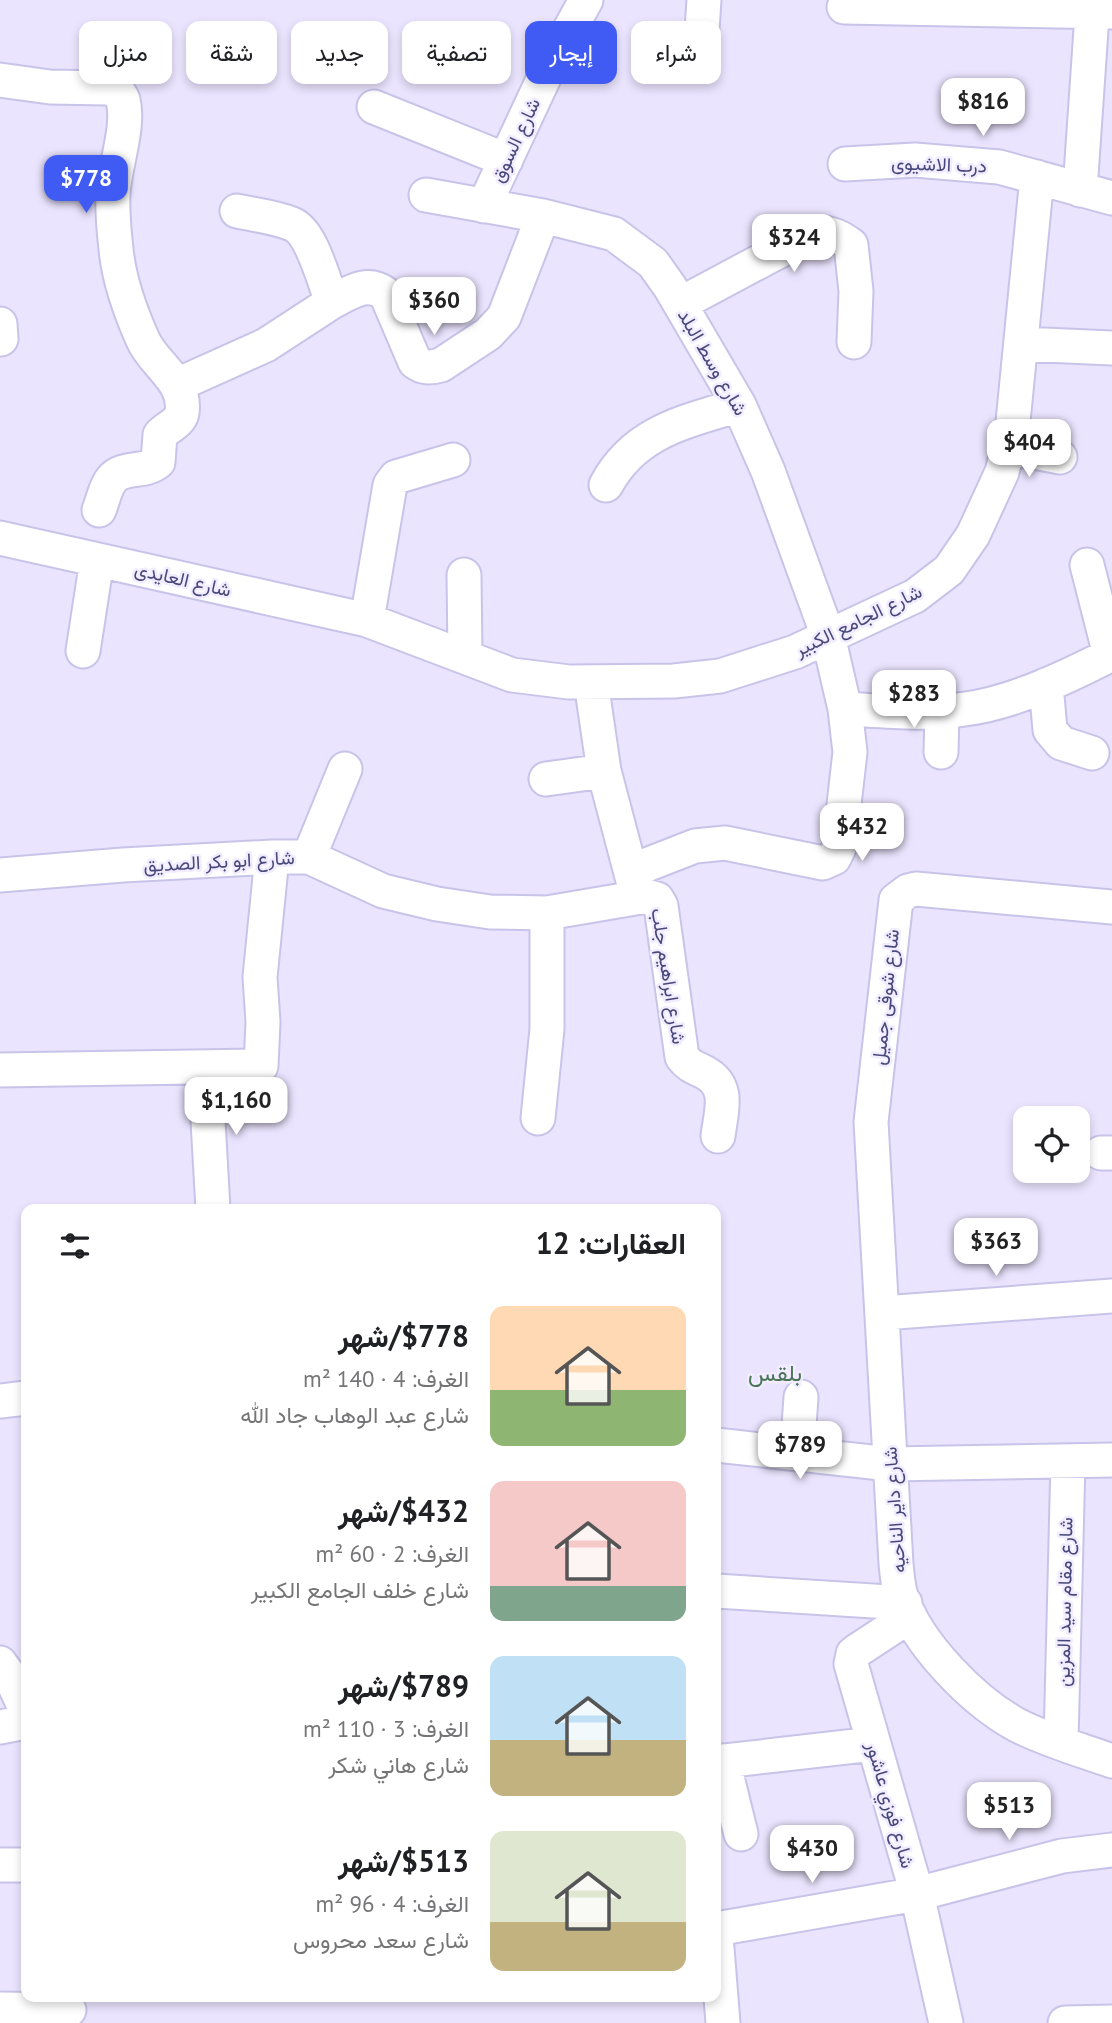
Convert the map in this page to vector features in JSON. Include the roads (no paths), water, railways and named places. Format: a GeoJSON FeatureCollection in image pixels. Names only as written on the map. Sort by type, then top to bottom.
{"type":"FeatureCollection","features":[{"type":"Feature","properties":{"kind":"street","name":"شارع السوق"},"geometry":{"type":"LineString","coordinates":[[484,206],[549,68],[586,0]]}},
{"type":"Feature","properties":{"kind":"street"},"geometry":{"type":"LineString","coordinates":[[703,21],[704,0]]}},
{"type":"Feature","properties":{"kind":"street"},"geometry":{"type":"LineString","coordinates":[[844,7],[1099,8],[1080,190]]}},
{"type":"Feature","properties":{"kind":"street"},"geometry":{"type":"LineString","coordinates":[[0,80],[50,87],[107,88],[121,96],[123,119],[113,195],[116,252],[122,289],[144,343],[177,385],[182,414],[180,419],[160,435],[158,462],[152,467],[124,471],[116,475],[109,483],[99,510]]}},
{"type":"Feature","properties":{"kind":"street"},"geometry":{"type":"LineString","coordinates":[[374,107],[506,160]]}},
{"type":"Feature","properties":{"kind":"street","name":"درب الاشيوى"},"geometry":{"type":"LineString","coordinates":[[845,164],[915,160],[999,167],[1112,198]]}},
{"type":"Feature","properties":{"kind":"street","name":"شارع الجامع الكبير"},"geometry":{"type":"LineString","coordinates":[[367,620],[512,675],[569,682],[674,681],[720,676],[794,652],[915,596],[949,570],[973,536],[1002,472],[1012,432],[1037,177]]}},
{"type":"Feature","properties":{"kind":"street","name":"شارع وسط البلد"},"geometry":{"type":"LineString","coordinates":[[426,195],[543,216],[614,234],[653,263],[739,404],[768,471],[828,636],[845,709]]}},
{"type":"Feature","properties":{"kind":"street"},"geometry":{"type":"LineString","coordinates":[[237,211],[299,228],[309,243],[332,302]]}},
{"type":"Feature","properties":{"kind":"street"},"geometry":{"type":"LineString","coordinates":[[177,385],[266,345],[351,291],[368,286],[378,288],[386,294],[415,362],[433,368],[441,365],[488,334],[504,317],[543,216]]}},
{"type":"Feature","properties":{"kind":"street"},"geometry":{"type":"LineString","coordinates":[[680,304],[811,234],[832,234],[851,245],[856,291],[854,342]]}},
{"type":"Feature","properties":{"kind":"street"},"geometry":{"type":"LineString","coordinates":[[0,324],[1,339]]}},
{"type":"Feature","properties":{"kind":"street"},"geometry":{"type":"LineString","coordinates":[[1022,344],[1112,348]]}},
{"type":"Feature","properties":{"kind":"street"},"geometry":{"type":"LineString","coordinates":[[606,485],[616,467],[645,440],[661,430],[739,404]]}},
{"type":"Feature","properties":{"kind":"street"},"geometry":{"type":"LineString","coordinates":[[1008,447],[1060,457]]}},
{"type":"Feature","properties":{"kind":"street"},"geometry":{"type":"LineString","coordinates":[[367,620],[390,485],[396,477],[453,460]]}},
{"type":"Feature","properties":{"kind":"street","name":"شارع العايدى"},"geometry":{"type":"LineString","coordinates":[[0,538],[367,620]]}},
{"type":"Feature","properties":{"kind":"street"},"geometry":{"type":"LineString","coordinates":[[83,651],[97,560]]}},
{"type":"Feature","properties":{"kind":"street"},"geometry":{"type":"LineString","coordinates":[[845,709],[918,713],[967,709],[1046,685],[1111,655],[1087,565]]}},
{"type":"Feature","properties":{"kind":"street"},"geometry":{"type":"LineString","coordinates":[[464,575],[465,655]]}},
{"type":"Feature","properties":{"kind":"street"},"geometry":{"type":"LineString","coordinates":[[591,682],[604,771],[634,884]]}},
{"type":"Feature","properties":{"kind":"street"},"geometry":{"type":"LineString","coordinates":[[1046,685],[1050,730],[1061,743],[1092,753]]}},
{"type":"Feature","properties":{"kind":"street","name":"شارع ابو بكر الصديق"},"geometry":{"type":"LineString","coordinates":[[0,875],[272,857],[309,857],[383,891],[437,904],[490,912],[547,913],[634,884],[695,846],[749,846],[823,863],[834,858],[839,848],[850,752],[845,709]]}},
{"type":"Feature","properties":{"kind":"street"},"geometry":{"type":"LineString","coordinates":[[941,752],[942,711]]}},
{"type":"Feature","properties":{"kind":"street"},"geometry":{"type":"LineString","coordinates":[[309,857],[345,769]]}},
{"type":"Feature","properties":{"kind":"street"},"geometry":{"type":"LineString","coordinates":[[546,779],[604,771]]}},
{"type":"Feature","properties":{"kind":"street"},"geometry":{"type":"LineString","coordinates":[[0,1070],[261,1066],[263,1022],[260,977],[272,857]]}},
{"type":"Feature","properties":{"kind":"street","name":"شارع ابراهيم جلب"},"geometry":{"type":"LineString","coordinates":[[634,884],[661,906],[682,1056],[689,1066],[713,1077],[720,1084],[722,1093],[718,1136]]}},
{"type":"Feature","properties":{"kind":"street","name":"شارع شوقى جميل"},"geometry":{"type":"LineString","coordinates":[[883,1313],[870,1122],[896,900],[908,891],[916,890],[1112,907]]}},
{"type":"Feature","properties":{"kind":"street"},"geometry":{"type":"LineString","coordinates":[[538,1118],[547,1029],[547,913]]}},
{"type":"Feature","properties":{"kind":"street"},"geometry":{"type":"LineString","coordinates":[[205,1068],[213,1204]]}},
{"type":"Feature","properties":{"kind":"street"},"geometry":{"type":"LineString","coordinates":[[883,1313],[1112,1296]]}},
{"type":"Feature","properties":{"kind":"street","name":"شارع داير الناحيه"},"geometry":{"type":"LineString","coordinates":[[883,1313],[896,1564],[901,1595],[908,1610],[938,1656],[966,1689],[986,1706],[1019,1726],[1112,1762]]}},
{"type":"Feature","properties":{"kind":"street"},"geometry":{"type":"LineString","coordinates":[[797,1454],[801,1397]]}},
{"type":"Feature","properties":{"kind":"street"},"geometry":{"type":"LineString","coordinates":[[0,1401],[21,1399]]}},
{"type":"Feature","properties":{"kind":"street"},"geometry":{"type":"LineString","coordinates":[[721,1446],[890,1464],[1112,1460]]}},
{"type":"Feature","properties":{"kind":"street","name":"شارع مقام سيد المزين"},"geometry":{"type":"LineString","coordinates":[[1061,1742],[1068,1461]]}},
{"type":"Feature","properties":{"kind":"street"},"geometry":{"type":"LineString","coordinates":[[721,1591],[908,1610]]}},
{"type":"Feature","properties":{"kind":"street","name":"شارع فوزي عاشور"},"geometry":{"type":"LineString","coordinates":[[908,1610],[858,1650],[851,1659],[917,1894],[946,2023]]}},
{"type":"Feature","properties":{"kind":"street"},"geometry":{"type":"LineString","coordinates":[[0,1727],[21,1723]]}},
{"type":"Feature","properties":{"kind":"street"},"geometry":{"type":"LineString","coordinates":[[721,1761],[873,1744]]}},
{"type":"Feature","properties":{"kind":"street"},"geometry":{"type":"LineString","coordinates":[[721,1768],[741,1834]]}},
{"type":"Feature","properties":{"kind":"street"},"geometry":{"type":"LineString","coordinates":[[721,1927],[917,1894],[1062,1856],[1112,1850]]}},
{"type":"Feature","properties":{"kind":"street"},"geometry":{"type":"LineString","coordinates":[[0,1865],[21,1865]]}},
{"type":"Feature","properties":{"kind":"street"},"geometry":{"type":"LineString","coordinates":[[721,1998],[723,2023]]}},
{"type":"Feature","properties":{"kind":"street"},"geometry":{"type":"LineString","coordinates":[[0,2010],[69,2010]]}},
{"type":"Feature","properties":{"kind":"street"},"geometry":{"type":"LineString","coordinates":[[1065,2023],[1112,2022]]}},
{"type":"Feature","properties":{"kind":"district","name":"بلقس"},"geometry":{"type":"Point","coordinates":[775,1373]}}]}
